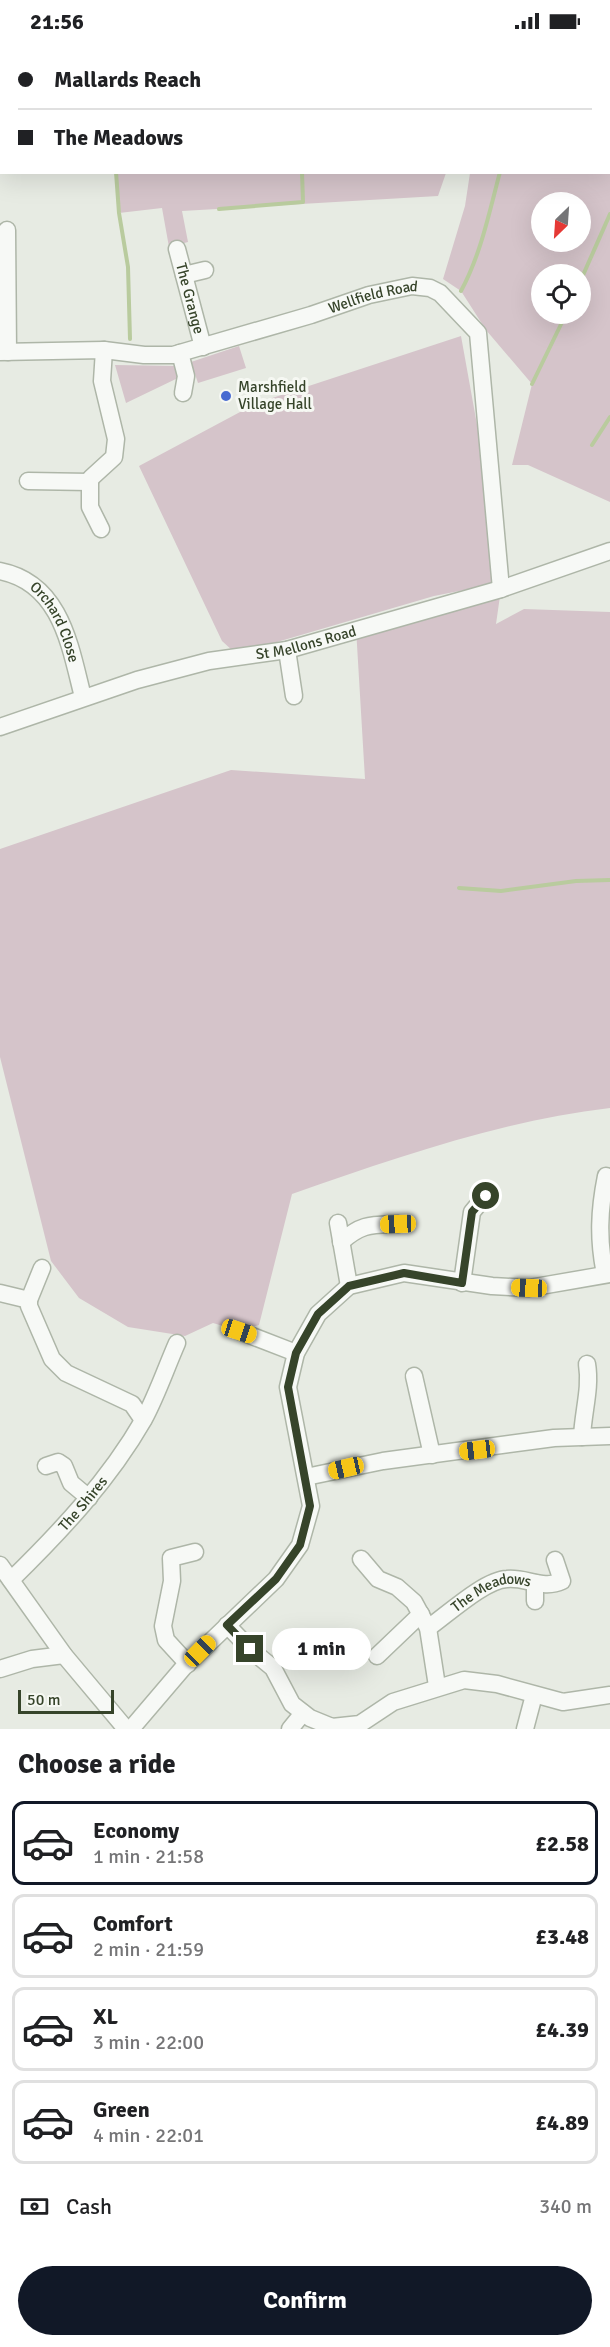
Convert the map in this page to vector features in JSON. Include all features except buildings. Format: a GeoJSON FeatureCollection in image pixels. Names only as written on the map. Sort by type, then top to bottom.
{"type":"FeatureCollection","features":[{"type":"Feature","properties":{"kind":"street"},"geometry":{"type":"LineString","coordinates":[[4,352],[7,230]]}},
{"type":"Feature","properties":{"kind":"street","name":"The Grange"},"geometry":{"type":"LineString","coordinates":[[177,249],[203,347]]}},
{"type":"Feature","properties":{"kind":"street"},"geometry":{"type":"LineString","coordinates":[[184,275],[205,270]]}},
{"type":"Feature","properties":{"kind":"street","name":"Wellfield Road"},"geometry":{"type":"LineString","coordinates":[[4,352],[104,350],[144,355],[180,353],[369,295],[412,286],[430,288],[451,302],[478,333],[501,590]]}},
{"type":"Feature","properties":{"kind":"street"},"geometry":{"type":"LineString","coordinates":[[101,529],[90,507],[90,482],[91,478],[114,457],[116,439],[102,381],[104,350]]}},
{"type":"Feature","properties":{"kind":"street"},"geometry":{"type":"LineString","coordinates":[[180,353],[186,376],[183,393]]}},
{"type":"Feature","properties":{"kind":"street"},"geometry":{"type":"LineString","coordinates":[[28,481],[90,482]]}},
{"type":"Feature","properties":{"kind":"street","name":"St Mellons Road"},"geometry":{"type":"LineString","coordinates":[[0,727],[83,697],[209,661],[286,650],[501,590],[610,551]]}},
{"type":"Feature","properties":{"kind":"street","name":"Orchard Close"},"geometry":{"type":"LineString","coordinates":[[0,571],[16,574],[26,580],[55,607],[71,646],[83,697]]}},
{"type":"Feature","properties":{"kind":"street"},"geometry":{"type":"LineString","coordinates":[[286,650],[294,696]]}},
{"type":"Feature","properties":{"kind":"street"},"geometry":{"type":"LineString","coordinates":[[131,1729],[188,1664],[276,1579],[300,1545],[310,1506],[288,1387],[296,1353],[318,1314],[349,1286],[404,1273],[462,1283],[529,1288],[608,1274],[599,1244],[599,1212],[606,1176]]}},
{"type":"Feature","properties":{"kind":"street"},"geometry":{"type":"LineString","coordinates":[[462,1283],[472,1212],[486,1196]]}},
{"type":"Feature","properties":{"kind":"street"},"geometry":{"type":"LineString","coordinates":[[338,1223],[349,1286]]}},
{"type":"Feature","properties":{"kind":"street"},"geometry":{"type":"LineString","coordinates":[[341,1242],[355,1229],[366,1225],[398,1224]]}},
{"type":"Feature","properties":{"kind":"street"},"geometry":{"type":"LineString","coordinates":[[42,1268],[28,1300],[36,1325],[52,1359],[66,1373],[132,1404],[143,1420]]}},
{"type":"Feature","properties":{"kind":"street"},"geometry":{"type":"LineString","coordinates":[[0,1293],[28,1300]]}},
{"type":"Feature","properties":{"kind":"street"},"geometry":{"type":"LineString","coordinates":[[239,1331],[296,1353]]}},
{"type":"Feature","properties":{"kind":"street","name":"The Shires"},"geometry":{"type":"LineString","coordinates":[[11,1580],[53,1539],[89,1498],[143,1420],[177,1343]]}},
{"type":"Feature","properties":{"kind":"street"},"geometry":{"type":"LineString","coordinates":[[582,1437],[584,1407],[590,1382],[587,1364]]}},
{"type":"Feature","properties":{"kind":"street"},"geometry":{"type":"LineString","coordinates":[[414,1376],[432,1455]]}},
{"type":"Feature","properties":{"kind":"street"},"geometry":{"type":"LineString","coordinates":[[306,1477],[432,1455],[554,1438],[610,1436]]}},
{"type":"Feature","properties":{"kind":"street"},"geometry":{"type":"LineString","coordinates":[[46,1466],[58,1462],[64,1466],[63,1482],[89,1498]]}},
{"type":"Feature","properties":{"kind":"street"},"geometry":{"type":"LineString","coordinates":[[188,1664],[166,1640],[163,1626],[172,1581],[171,1558],[195,1552]]}},
{"type":"Feature","properties":{"kind":"street"},"geometry":{"type":"LineString","coordinates":[[361,1559],[378,1579],[397,1587],[414,1602],[424,1621],[437,1686]]}},
{"type":"Feature","properties":{"kind":"street","name":"The Meadows"},"geometry":{"type":"LineString","coordinates":[[377,1656],[424,1621],[506,1578],[553,1585],[562,1581],[555,1560]]}},
{"type":"Feature","properties":{"kind":"street"},"geometry":{"type":"LineString","coordinates":[[0,1565],[64,1655],[126,1729]]}},
{"type":"Feature","properties":{"kind":"street"},"geometry":{"type":"LineString","coordinates":[[535,1583],[536,1601]]}},
{"type":"Feature","properties":{"kind":"street"},"geometry":{"type":"LineString","coordinates":[[227,1625],[250,1649],[273,1668],[292,1704],[303,1713],[332,1727],[362,1727],[393,1702],[437,1686],[464,1680],[497,1684],[563,1702],[610,1695]]}},
{"type":"Feature","properties":{"kind":"street"},"geometry":{"type":"LineString","coordinates":[[0,1669],[32,1659],[64,1655]]}},
{"type":"Feature","properties":{"kind":"street"},"geometry":{"type":"LineString","coordinates":[[525,1729],[534,1695]]}},
{"type":"Feature","properties":{"kind":"street"},"geometry":{"type":"LineString","coordinates":[[290,1729],[303,1713]]}},
{"type":"Feature","properties":{"kind":"shaded area"},"geometry":{"type":"Polygon","coordinates":[[[116,174],[446,174],[438,196],[182,211],[188,242],[169,247],[162,208],[119,213],[116,174]]]}},
{"type":"Feature","properties":{"kind":"shaded area"},"geometry":{"type":"Polygon","coordinates":[[[470,174],[610,174],[610,502],[528,465],[512,465],[532,384],[486,330],[461,291],[443,279],[465,206],[470,174]]]}},
{"type":"Feature","properties":{"kind":"shaded area"},"geometry":{"type":"Polygon","coordinates":[[[461,336],[481,447],[494,584],[434,596],[250,650],[233,651],[222,641],[139,466],[257,403],[461,336]]]}},
{"type":"Feature","properties":{"kind":"shaded area"},"geometry":{"type":"Polygon","coordinates":[[[239,346],[246,368],[198,383],[191,362],[239,346]]]}},
{"type":"Feature","properties":{"kind":"shaded area"},"geometry":{"type":"Polygon","coordinates":[[[115,365],[178,366],[180,377],[126,403],[115,365]]]}},
{"type":"Feature","properties":{"kind":"shaded area"},"geometry":{"type":"Polygon","coordinates":[[[501,589],[496,624],[524,609],[610,612],[610,1108],[488,1131],[409,1154],[292,1194],[259,1325],[239,1331],[213,1323],[185,1336],[128,1327],[79,1298],[51,1261],[0,1057],[0,849],[231,770],[365,779],[356,628],[501,589]]]}},
{"type":"Feature","properties":{"kind":"waterway"},"geometry":{"type":"LineString","coordinates":[[116,174],[119,213],[128,267],[130,339]]}},
{"type":"Feature","properties":{"kind":"waterway"},"geometry":{"type":"LineString","coordinates":[[219,209],[303,202],[302,174]]}},
{"type":"Feature","properties":{"kind":"waterway"},"geometry":{"type":"LineString","coordinates":[[461,291],[479,248],[499,174]]}},
{"type":"Feature","properties":{"kind":"waterway"},"geometry":{"type":"LineString","coordinates":[[588,264],[610,214]]}},
{"type":"Feature","properties":{"kind":"waterway"},"geometry":{"type":"LineString","coordinates":[[532,384],[561,324]]}},
{"type":"Feature","properties":{"kind":"waterway"},"geometry":{"type":"LineString","coordinates":[[592,445],[610,417]]}},
{"type":"Feature","properties":{"kind":"waterway"},"geometry":{"type":"LineString","coordinates":[[459,888],[501,891],[576,881],[610,880]]}},
{"type":"Feature","properties":{"kind":"place","name":"Marshfield Village Hall"},"geometry":{"type":"Point","coordinates":[226,396]}},
{"type":"Feature","properties":{"kind":"route"},"geometry":{"type":"LineString","coordinates":[[250,1649],[227,1625],[276,1579],[300,1545],[310,1506],[288,1387],[296,1353],[318,1314],[349,1286],[404,1273],[462,1283],[472,1212],[486,1196]]}}]}
